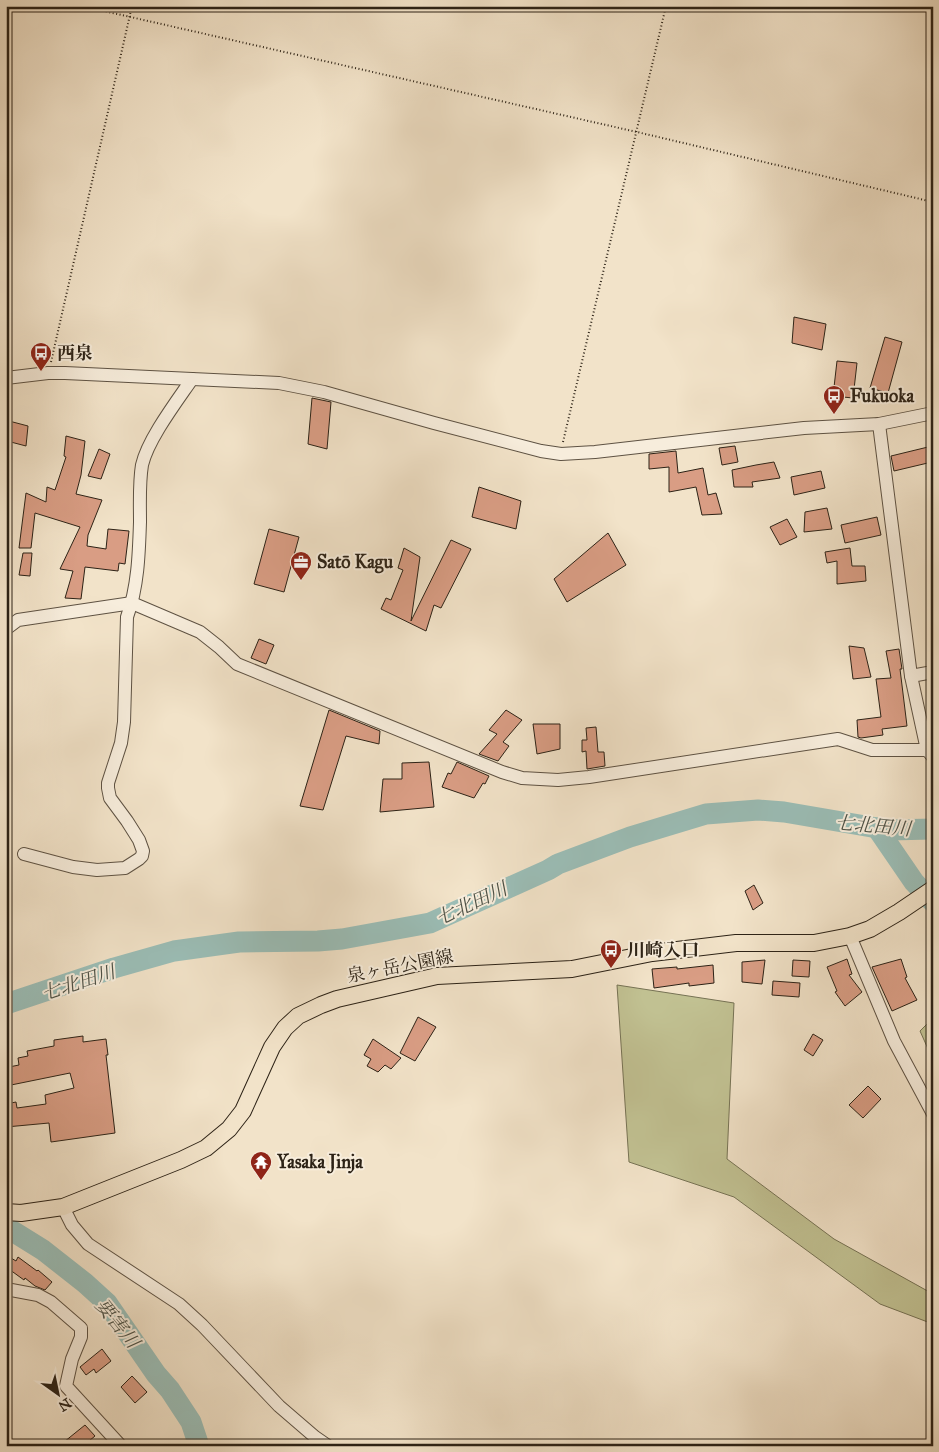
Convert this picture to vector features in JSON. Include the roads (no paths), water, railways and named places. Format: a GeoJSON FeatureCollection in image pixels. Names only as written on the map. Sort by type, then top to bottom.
{"type":"FeatureCollection","features":[{"type":"Feature","properties":{"kind":"main road","name":"泉ヶ岳公園線"},"geometry":{"type":"LineString","coordinates":[[6,1212],[21,1213],[63,1206],[181,1160],[206,1148],[229,1129],[243,1111],[272,1047],[285,1028],[298,1016],[338,999],[437,976],[572,969],[652,953],[736,943],[814,943],[850,936],[870,929],[933,890]]}},
{"type":"Feature","properties":{"kind":"street"},"geometry":{"type":"LineString","coordinates":[[6,378],[48,373],[279,383],[324,392],[434,424],[541,451],[561,454],[595,452],[804,428],[879,424],[933,413]]}},
{"type":"Feature","properties":{"kind":"street"},"geometry":{"type":"LineString","coordinates":[[24,854],[73,867],[97,870],[125,868],[142,856],[143,851],[139,840],[110,798],[108,783],[121,743],[124,722],[127,616],[132,603],[137,575],[140,524],[139,492],[142,464],[154,437],[192,379]]}},
{"type":"Feature","properties":{"kind":"street"},"geometry":{"type":"LineString","coordinates":[[6,629],[18,620],[132,603],[200,632],[237,664],[502,772],[522,778],[558,780],[589,777],[838,739],[872,750],[930,754],[911,676],[879,424]]}},
{"type":"Feature","properties":{"kind":"street"},"geometry":{"type":"LineString","coordinates":[[911,676],[933,672]]}},
{"type":"Feature","properties":{"kind":"street"},"geometry":{"type":"LineString","coordinates":[[850,936],[894,1041],[933,1114]]}},
{"type":"Feature","properties":{"kind":"street"},"geometry":{"type":"LineString","coordinates":[[63,1206],[72,1225],[88,1244],[179,1304],[202,1325],[279,1406],[328,1446]]}},
{"type":"Feature","properties":{"kind":"street"},"geometry":{"type":"LineString","coordinates":[[6,1289],[38,1295],[51,1302],[81,1328],[81,1337],[72,1359],[66,1386],[122,1446]]}},
{"type":"Feature","properties":{"kind":"waterway","name":"七北田川"},"geometry":{"type":"LineString","coordinates":[[6,1004],[114,968],[174,951],[239,942],[342,939],[430,923],[558,864],[630,837],[706,814],[758,810],[784,812],[889,830],[933,829]]}},
{"type":"Feature","properties":{"kind":"waterway"},"geometry":{"type":"LineString","coordinates":[[877,828],[914,882],[933,902]]}},
{"type":"Feature","properties":{"kind":"waterway","name":"要害川"},"geometry":{"type":"LineString","coordinates":[[6,1227],[43,1250],[107,1303],[191,1422],[199,1446]]}},
{"type":"Feature","properties":{"kind":"place","name":"西泉"},"geometry":{"type":"Point","coordinates":[41,372]}},
{"type":"Feature","properties":{"kind":"place","name":"Fukuoka"},"geometry":{"type":"Point","coordinates":[834,415]}},
{"type":"Feature","properties":{"kind":"place","name":"Satō Kagu"},"geometry":{"type":"Point","coordinates":[301,581]}},
{"type":"Feature","properties":{"kind":"place","name":"川崎入口"},"geometry":{"type":"Point","coordinates":[611,969]}},
{"type":"Feature","properties":{"kind":"place","name":"Yasaka Jinja"},"geometry":{"type":"Point","coordinates":[261,1181]}}]}
